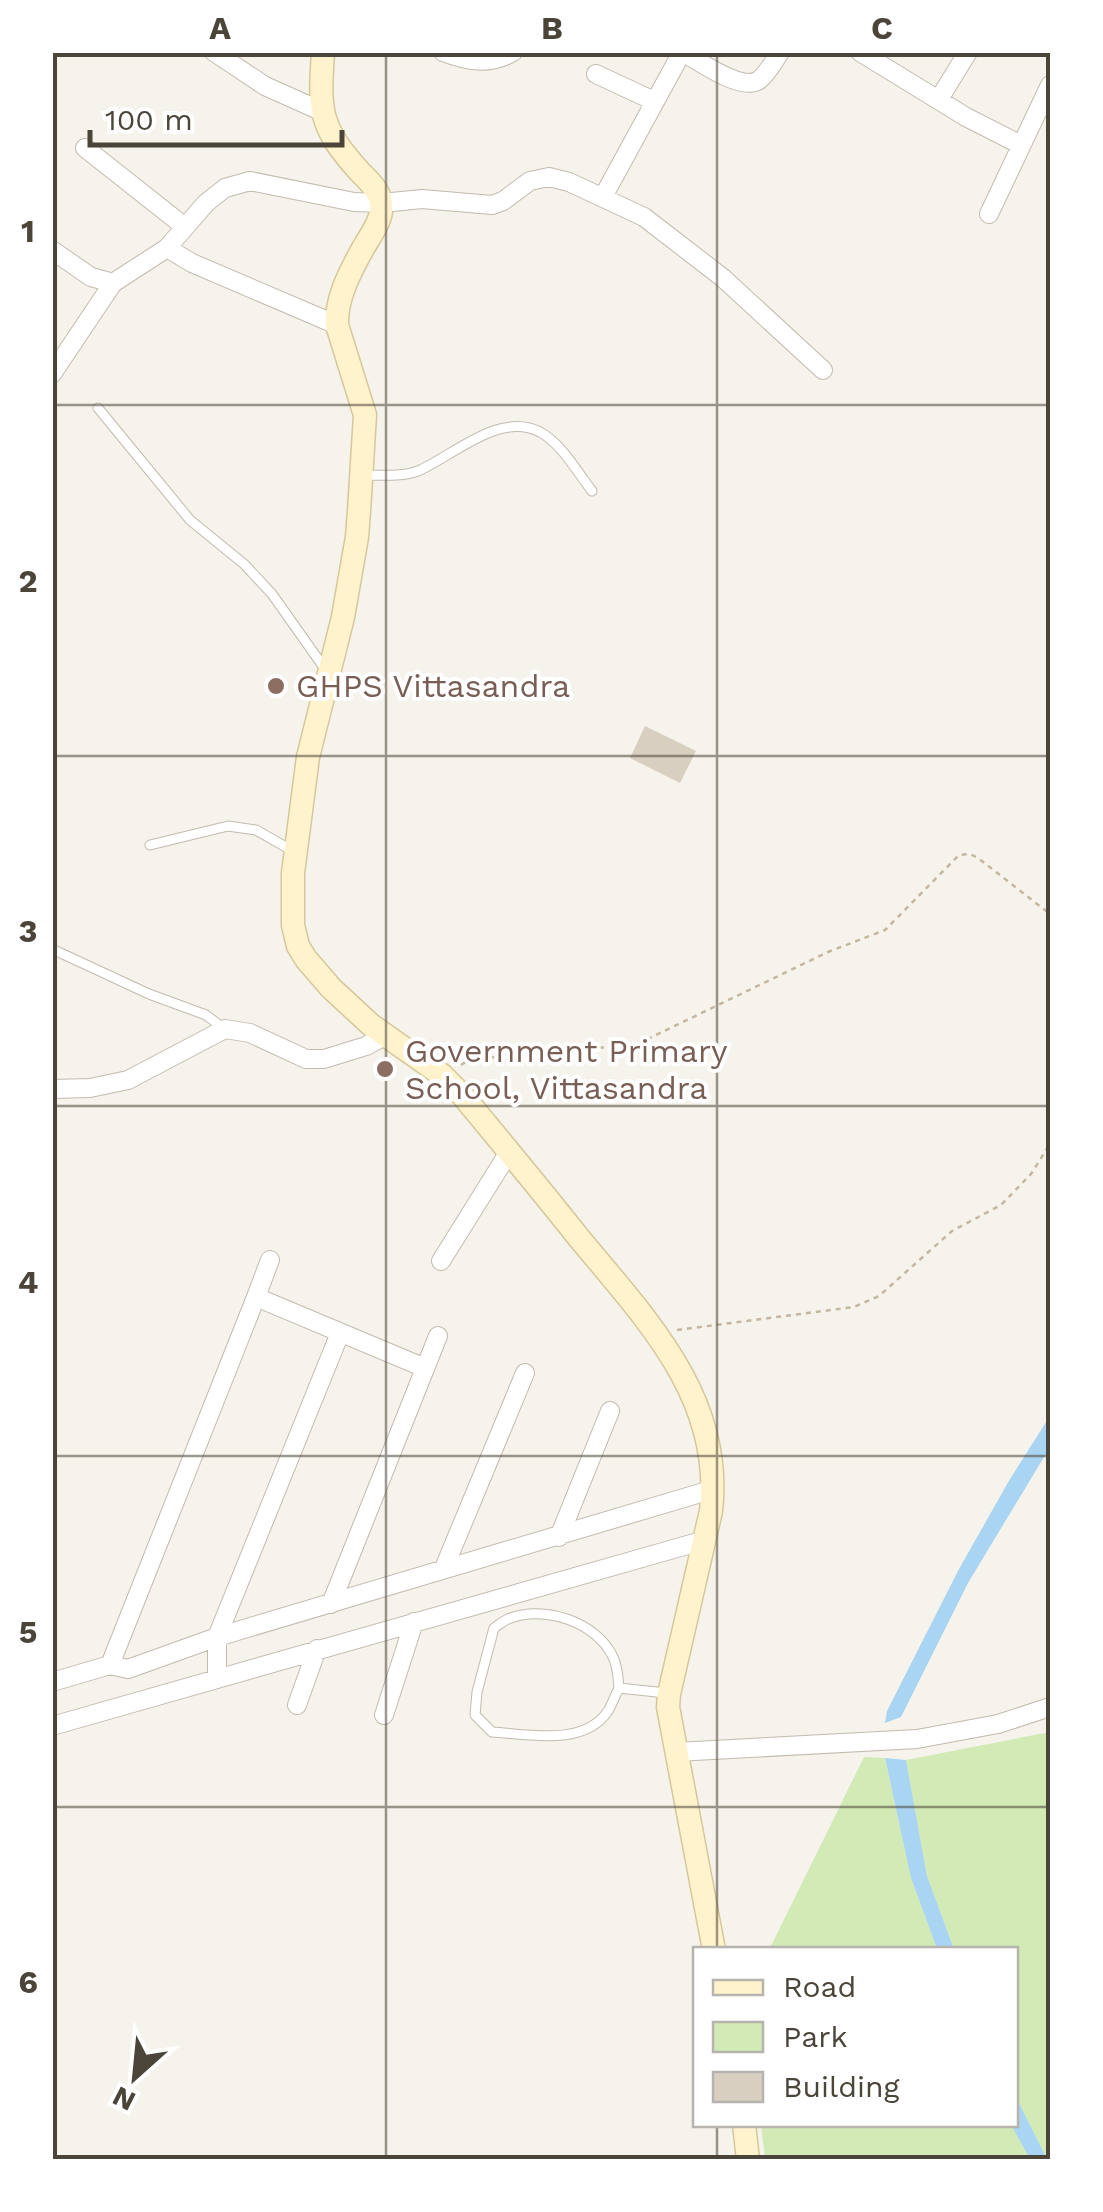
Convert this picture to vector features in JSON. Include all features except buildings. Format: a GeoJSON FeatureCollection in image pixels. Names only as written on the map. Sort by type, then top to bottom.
{"type":"FeatureCollection","features":[{"type":"Feature","properties":{"kind":"street"},"geometry":{"type":"LineString","coordinates":[[214,52],[266,86],[322,112]]}},
{"type":"Feature","properties":{"kind":"street"},"geometry":{"type":"LineString","coordinates":[[323,52],[322,112],[332,137],[382,203],[336,313],[365,415],[362,476],[357,537],[330,675],[310,746],[295,853],[292,925],[298,946],[346,1003],[442,1075],[463,1096],[657,1332],[700,1412],[711,1452],[714,1489],[669,1694],[669,1718],[713,1947]]}},
{"type":"Feature","properties":{"kind":"street"},"geometry":{"type":"LineString","coordinates":[[443,52],[474,63],[506,57],[512,52]]}},
{"type":"Feature","properties":{"kind":"street"},"geometry":{"type":"LineString","coordinates":[[603,197],[683,52],[747,85],[764,76],[780,52]]}},
{"type":"Feature","properties":{"kind":"street"},"geometry":{"type":"LineString","coordinates":[[860,52],[966,117],[1021,145]]}},
{"type":"Feature","properties":{"kind":"street"},"geometry":{"type":"LineString","coordinates":[[939,99],[968,52]]}},
{"type":"Feature","properties":{"kind":"street"},"geometry":{"type":"LineString","coordinates":[[596,74],[654,101]]}},
{"type":"Feature","properties":{"kind":"street"},"geometry":{"type":"LineString","coordinates":[[990,214],[1050,85]]}},
{"type":"Feature","properties":{"kind":"street"},"geometry":{"type":"LineString","coordinates":[[85,148],[185,226]]}},
{"type":"Feature","properties":{"kind":"street"},"geometry":{"type":"LineString","coordinates":[[52,374],[113,283],[166,248],[206,203],[225,188],[250,181],[342,200],[382,203],[422,199],[492,205],[530,181],[550,177],[644,217],[723,278],[823,370]]}},
{"type":"Feature","properties":{"kind":"street"},"geometry":{"type":"LineString","coordinates":[[166,248],[337,325]]}},
{"type":"Feature","properties":{"kind":"street"},"geometry":{"type":"LineString","coordinates":[[52,250],[90,277],[113,283]]}},
{"type":"Feature","properties":{"kind":"street"},"geometry":{"type":"LineString","coordinates":[[52,1089],[90,1088],[128,1080],[225,1029],[250,1033],[306,1059],[344,1054],[386,1035]]}},
{"type":"Feature","properties":{"kind":"street"},"geometry":{"type":"LineString","coordinates":[[440,1261],[509,1152]]}},
{"type":"Feature","properties":{"kind":"street"},"geometry":{"type":"LineString","coordinates":[[110,1665],[270,1260]]}},
{"type":"Feature","properties":{"kind":"street"},"geometry":{"type":"LineString","coordinates":[[256,1297],[425,1368]]}},
{"type":"Feature","properties":{"kind":"street"},"geometry":{"type":"LineString","coordinates":[[217,1678],[217,1637],[340,1333]]}},
{"type":"Feature","properties":{"kind":"street"},"geometry":{"type":"LineString","coordinates":[[331,1604],[438,1336]]}},
{"type":"Feature","properties":{"kind":"street"},"geometry":{"type":"LineString","coordinates":[[444,1568],[525,1373]]}},
{"type":"Feature","properties":{"kind":"street"},"geometry":{"type":"LineString","coordinates":[[558,1536],[610,1412]]}},
{"type":"Feature","properties":{"kind":"street"},"geometry":{"type":"LineString","coordinates":[[52,1682],[110,1665],[128,1668],[217,1637],[714,1489]]}},
{"type":"Feature","properties":{"kind":"street"},"geometry":{"type":"LineString","coordinates":[[52,1726],[704,1540]]}},
{"type":"Feature","properties":{"kind":"street"},"geometry":{"type":"LineString","coordinates":[[384,1714],[414,1622]]}},
{"type":"Feature","properties":{"kind":"street"},"geometry":{"type":"LineString","coordinates":[[297,1705],[317,1649]]}},
{"type":"Feature","properties":{"kind":"street"},"geometry":{"type":"LineString","coordinates":[[676,1752],[917,1739],[998,1724],[1050,1707]]}},
{"type":"Feature","properties":{"kind":"street"},"geometry":{"type":"LineString","coordinates":[[744,2127],[748,2160]]}},
{"type":"Feature","properties":{"kind":"lane"},"geometry":{"type":"LineString","coordinates":[[98,408],[190,520],[244,564],[272,594],[330,675]]}},
{"type":"Feature","properties":{"kind":"lane"},"geometry":{"type":"LineString","coordinates":[[362,476],[414,472],[474,437],[494,430],[520,428],[540,432],[562,451],[592,491]]}},
{"type":"Feature","properties":{"kind":"lane"},"geometry":{"type":"LineString","coordinates":[[150,844],[228,826],[256,830],[295,853]]}},
{"type":"Feature","properties":{"kind":"lane"},"geometry":{"type":"LineString","coordinates":[[52,949],[149,994],[206,1015],[225,1029]]}},
{"type":"Feature","properties":{"kind":"lane"},"geometry":{"type":"LineString","coordinates":[[510,1618],[568,1618],[594,1632],[612,1654],[618,1688],[606,1714],[586,1729],[556,1736],[492,1732],[475,1715],[494,1628],[510,1618]]}},
{"type":"Feature","properties":{"kind":"lane"},"geometry":{"type":"LineString","coordinates":[[618,1688],[669,1694]]}},
{"type":"Feature","properties":{"kind":"path"},"geometry":{"type":"LineString","coordinates":[[442,1075],[467,1061],[560,1048],[631,1046],[828,952],[885,930],[959,855],[978,858],[1050,914]]}},
{"type":"Feature","properties":{"kind":"path"},"geometry":{"type":"LineString","coordinates":[[657,1332],[854,1307],[879,1296],[952,1231],[1001,1205],[1031,1174],[1050,1144]]}},
{"type":"Feature","properties":{"kind":"green space"},"geometry":{"type":"Polygon","coordinates":[[[1050,1732],[1050,2159],[1018,2101],[1018,1947],[953,1947],[927,1876],[906,1760],[1050,1732]]]}},
{"type":"Feature","properties":{"kind":"green space"},"geometry":{"type":"Polygon","coordinates":[[[864,1757],[885,1758],[911,1878],[936,1947],[770,1947],[864,1757]]]}},
{"type":"Feature","properties":{"kind":"green space"},"geometry":{"type":"Polygon","coordinates":[[[761,2127],[1012,2127],[1030,2159],[765,2159],[761,2127]]]}},
{"type":"Feature","properties":{"kind":"water"},"geometry":{"type":"Polygon","coordinates":[[[1050,1416],[1050,1447],[968,1583],[901,1717],[885,1723],[887,1711],[959,1569],[1050,1416]]]}},
{"type":"Feature","properties":{"kind":"water"},"geometry":{"type":"Polygon","coordinates":[[[885,1758],[906,1760],[927,1876],[953,1947],[936,1947],[911,1878],[885,1758]]]}},
{"type":"Feature","properties":{"kind":"water"},"geometry":{"type":"Polygon","coordinates":[[[1018,2101],[1047,2159],[1030,2159],[1012,2127],[1018,2127],[1018,2101]]]}},
{"type":"Feature","properties":{"kind":"place","name":"GHPS Vittasandra"},"geometry":{"type":"Point","coordinates":[276,686]}},
{"type":"Feature","properties":{"kind":"place","name":"Government Primary School, Vittasandra"},"geometry":{"type":"Point","coordinates":[385,1069]}}]}
